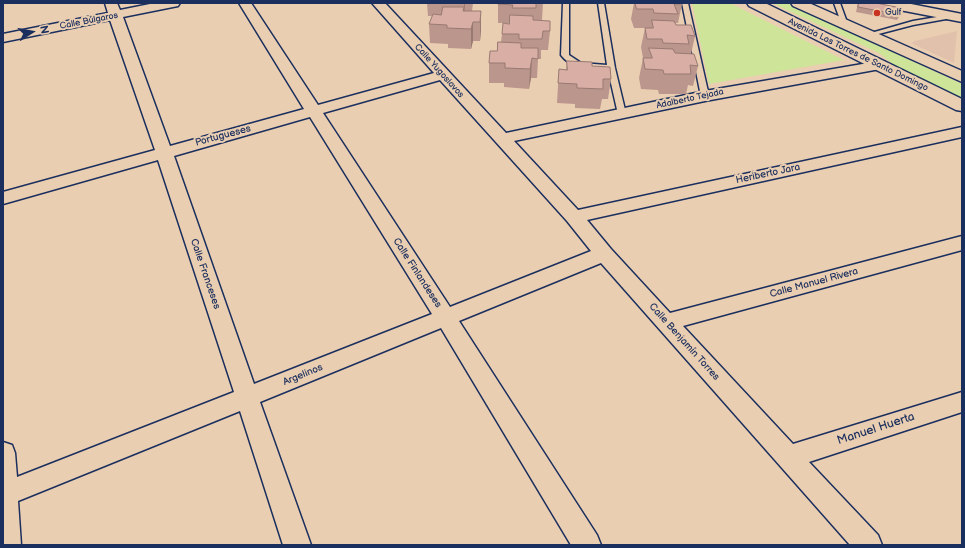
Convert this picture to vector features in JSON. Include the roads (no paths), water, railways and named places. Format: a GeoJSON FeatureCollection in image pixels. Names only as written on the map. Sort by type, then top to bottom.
{"type":"FeatureCollection","features":[{"type":"Feature","properties":{"kind":"street","name":"Calle Búlgaros"},"geometry":{"type":"LineString","coordinates":[[3,38],[113,9],[174,3]]}},
{"type":"Feature","properties":{"kind":"street","name":"Calle Finlandeses"},"geometry":{"type":"LineString","coordinates":[[245,3],[446,318],[587,545]]}},
{"type":"Feature","properties":{"kind":"street","name":"Calle Yugoslavos"},"geometry":{"type":"LineString","coordinates":[[378,3],[501,139]]}},
{"type":"Feature","properties":{"kind":"street","name":"Avenida Las Torres de Santo Domingo"},"geometry":{"type":"LineString","coordinates":[[754,3],[962,106]]}},
{"type":"Feature","properties":{"kind":"street"},"geometry":{"type":"LineString","coordinates":[[798,3],[962,77]]}},
{"type":"Feature","properties":{"kind":"street"},"geometry":{"type":"LineString","coordinates":[[884,3],[960,14]]}},
{"type":"Feature","properties":{"kind":"street"},"geometry":{"type":"LineString","coordinates":[[932,3],[960,14]]}},
{"type":"Feature","properties":{"kind":"street","name":"Calle Franceses"},"geometry":{"type":"LineString","coordinates":[[113,9],[164,152],[298,545]]}},
{"type":"Feature","properties":{"kind":"street","name":"Adalberto Tejada"},"geometry":{"type":"LineString","coordinates":[[501,139],[705,96],[880,65]]}},
{"type":"Feature","properties":{"kind":"street","name":"Portugueses"},"geometry":{"type":"LineString","coordinates":[[3,198],[442,75]]}},
{"type":"Feature","properties":{"kind":"street","name":"Heriberto Jara"},"geometry":{"type":"LineString","coordinates":[[574,217],[962,132]]}},
{"type":"Feature","properties":{"kind":"street","name":"Calle Benjamín Torres"},"geometry":{"type":"LineString","coordinates":[[501,139],[574,217],[604,254],[868,545]]}},
{"type":"Feature","properties":{"kind":"street","name":"Calle Manuel Rivera"},"geometry":{"type":"LineString","coordinates":[[667,322],[962,243]]}},
{"type":"Feature","properties":{"kind":"street","name":"Argelinos"},"geometry":{"type":"LineString","coordinates":[[4,495],[604,254]]}},
{"type":"Feature","properties":{"kind":"street","name":"Manuel Huerta"},"geometry":{"type":"LineString","coordinates":[[789,458],[962,402]]}},
{"type":"Feature","properties":{"kind":"street"},"geometry":{"type":"LineString","coordinates":[[3,453],[7,545]]}},
{"type":"Feature","properties":{"kind":"lane"},"geometry":{"type":"LineString","coordinates":[[566,3],[565,55],[567,59],[570,62],[610,68]]}},
{"type":"Feature","properties":{"kind":"lane"},"geometry":{"type":"LineString","coordinates":[[601,3],[610,68],[622,114]]}},
{"type":"Feature","properties":{"kind":"lane"},"geometry":{"type":"LineString","coordinates":[[685,3],[705,96]]}},
{"type":"Feature","properties":{"kind":"lane"},"geometry":{"type":"LineString","coordinates":[[837,3],[845,25]]}},
{"type":"Feature","properties":{"kind":"lane"},"geometry":{"type":"LineString","coordinates":[[867,35],[913,23],[960,14]]}},
{"type":"Feature","properties":{"kind":"place","name":"Gulf"},"geometry":{"type":"Point","coordinates":[877,13]}}]}
